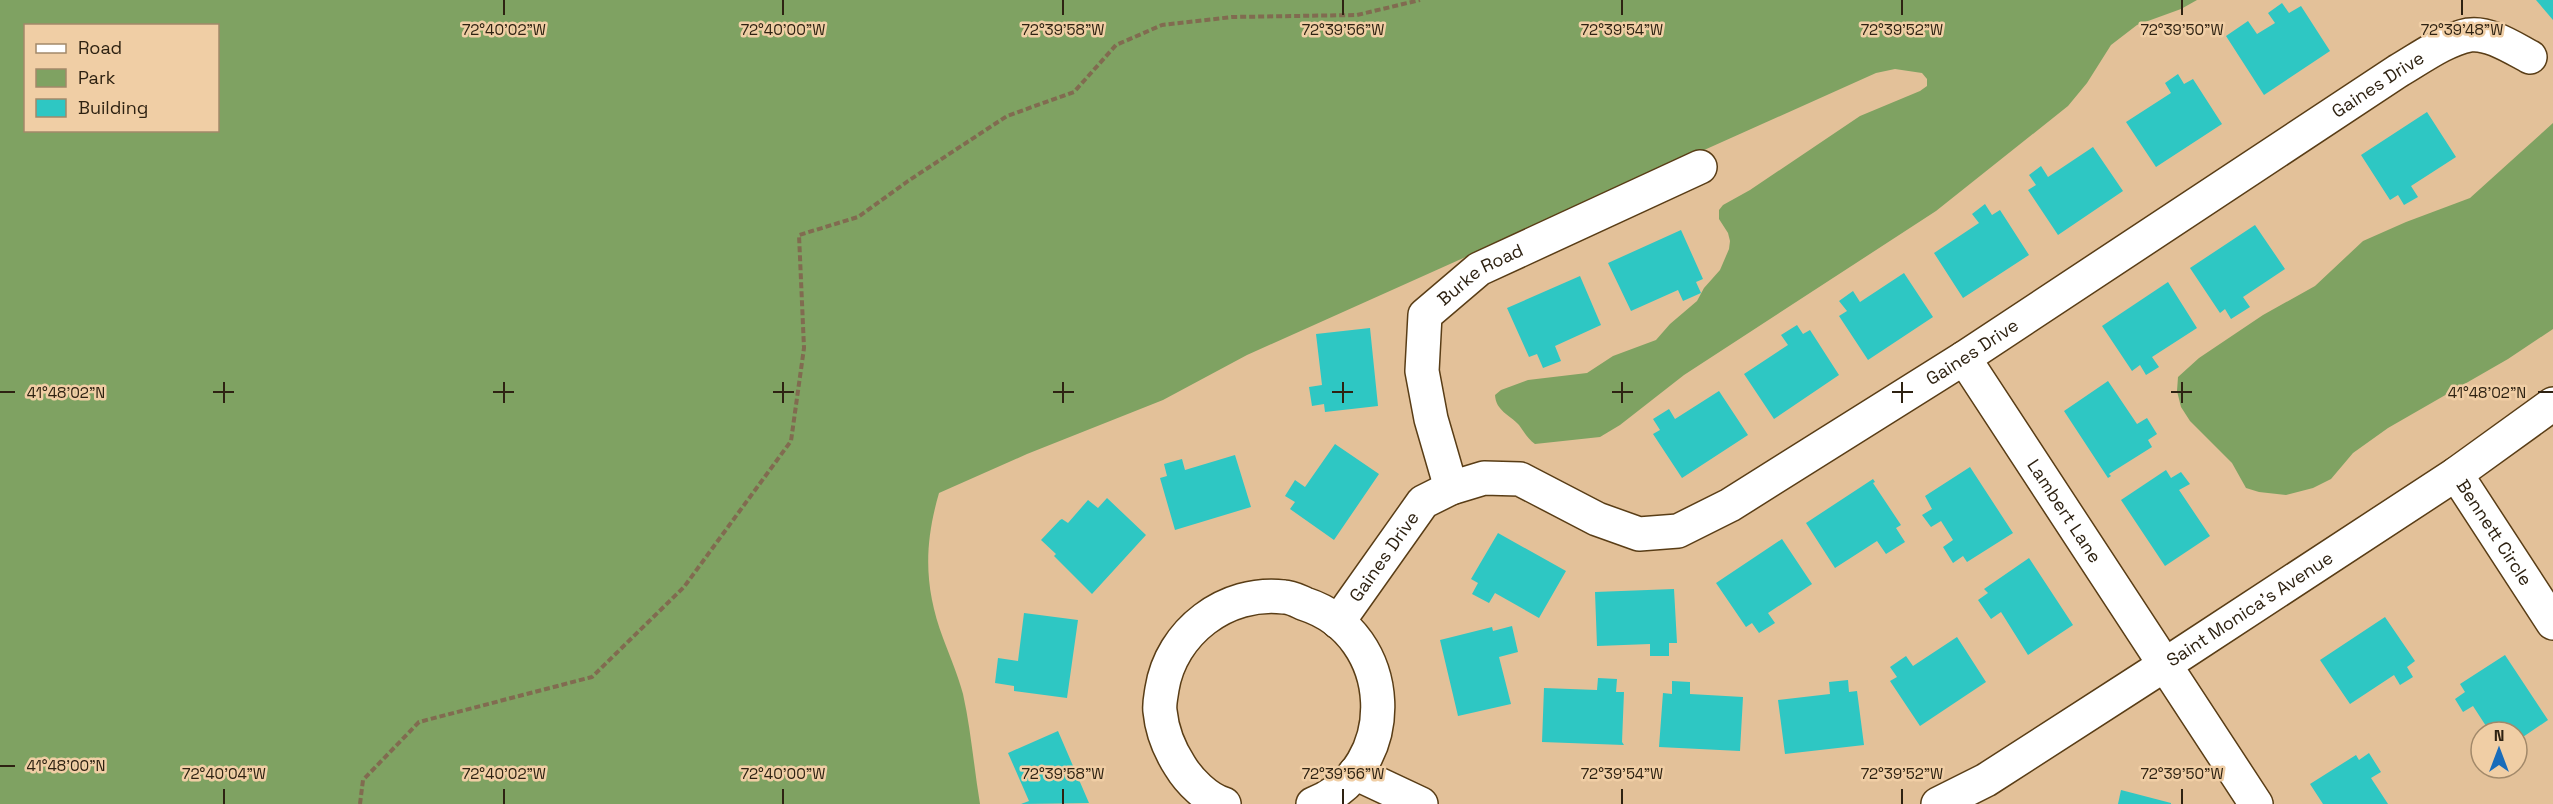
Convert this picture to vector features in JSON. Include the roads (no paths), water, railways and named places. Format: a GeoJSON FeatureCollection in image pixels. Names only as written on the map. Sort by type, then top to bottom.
{"type":"FeatureCollection","features":[{"type":"Feature","properties":{"kind":"street","name":"Gaines Drive"},"geometry":{"type":"LineString","coordinates":[[1338,622],[1423,502],[1451,488],[1484,478],[1520,479],[1597,519],[1639,534],[1678,531],[1730,505],[1964,358],[2388,78],[2441,46],[2470,35],[2493,39],[2530,57]]}},
{"type":"Feature","properties":{"kind":"street","name":"Burke Road"},"geometry":{"type":"LineString","coordinates":[[1451,488],[1431,419],[1422,371],[1425,315],[1479,269],[1700,167]]}},
{"type":"Feature","properties":{"kind":"street","name":"Lambert Lane"},"geometry":{"type":"LineString","coordinates":[[1964,358],[2166,664]]}},
{"type":"Feature","properties":{"kind":"street","name":"Saint Monica's Avenue"},"geometry":{"type":"LineString","coordinates":[[1938,804],[1986,780],[2166,664],[2456,474],[2553,404]]}},
{"type":"Feature","properties":{"kind":"street","name":"Bennett Circle"},"geometry":{"type":"LineString","coordinates":[[2456,474],[2553,623]]}},
{"type":"Feature","properties":{"kind":"street"},"geometry":{"type":"LineString","coordinates":[[1224,804],[1217,802],[1188,778],[1167,746],[1159,709],[1165,671],[1182,638],[1211,613],[1246,599],[1284,597],[1320,609],[1351,632],[1368,657],[1377,686],[1378,717],[1371,747],[1355,773],[1327,799],[1313,804]]}},
{"type":"Feature","properties":{"kind":"street"},"geometry":{"type":"LineString","coordinates":[[2166,664],[2256,804]]}},
{"type":"Feature","properties":{"kind":"street"},"geometry":{"type":"LineString","coordinates":[[1355,773],[1421,804]]}}]}
